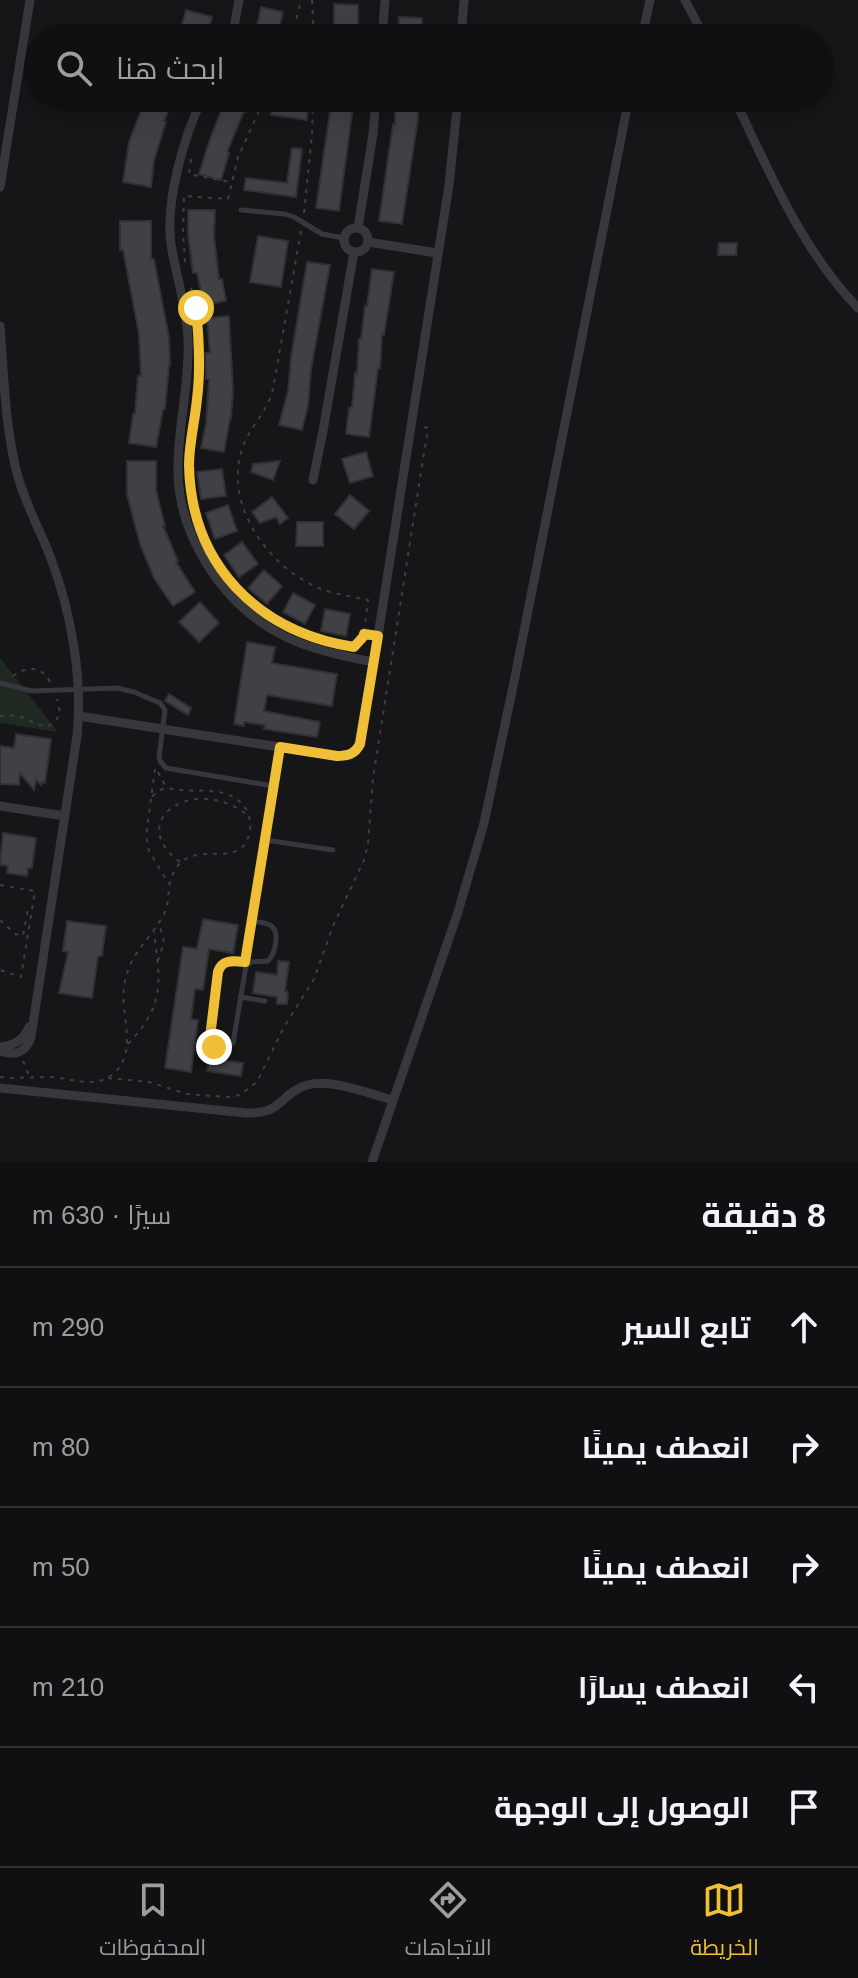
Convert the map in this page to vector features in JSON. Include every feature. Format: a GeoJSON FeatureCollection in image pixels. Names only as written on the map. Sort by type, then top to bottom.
{"type":"FeatureCollection","features":[{"type":"Feature","properties":{"kind":"street"},"geometry":{"type":"LineString","coordinates":[[26,24],[30,0]]}},
{"type":"Feature","properties":{"kind":"street"},"geometry":{"type":"LineString","coordinates":[[235,24],[239,0]]}},
{"type":"Feature","properties":{"kind":"street"},"geometry":{"type":"LineString","coordinates":[[383,24],[385,0]]}},
{"type":"Feature","properties":{"kind":"street"},"geometry":{"type":"LineString","coordinates":[[462,24],[464,0]]}},
{"type":"Feature","properties":{"kind":"street"},"geometry":{"type":"LineString","coordinates":[[645,24],[650,0]]}},
{"type":"Feature","properties":{"kind":"street"},"geometry":{"type":"LineString","coordinates":[[685,0],[698,24]]}},
{"type":"Feature","properties":{"kind":"street"},"geometry":{"type":"LineString","coordinates":[[0,187],[24,37]]}},
{"type":"Feature","properties":{"kind":"street"},"geometry":{"type":"LineString","coordinates":[[196,112],[182,157],[169,217],[188,337],[179,488],[194,539],[205,565],[251,615],[286,637],[322,650],[373,662]]}},
{"type":"Feature","properties":{"kind":"street"},"geometry":{"type":"LineString","coordinates":[[358,228],[375,112]]}},
{"type":"Feature","properties":{"kind":"street"},"geometry":{"type":"LineString","coordinates":[[79,716],[337,756],[347,756],[360,744],[449,185],[457,112]]}},
{"type":"Feature","properties":{"kind":"street"},"geometry":{"type":"LineString","coordinates":[[372,1162],[458,912],[484,823],[626,112]]}},
{"type":"Feature","properties":{"kind":"street"},"geometry":{"type":"LineString","coordinates":[[741,112],[803,237],[858,308]]}},
{"type":"Feature","properties":{"kind":"street"},"geometry":{"type":"LineString","coordinates":[[358,228],[366,233],[368,242],[363,250],[354,252],[346,248],[344,238],[349,230],[358,228]]}},
{"type":"Feature","properties":{"kind":"street"},"geometry":{"type":"LineString","coordinates":[[368,242],[437,253]]}},
{"type":"Feature","properties":{"kind":"street"},"geometry":{"type":"LineString","coordinates":[[313,480],[354,252]]}},
{"type":"Feature","properties":{"kind":"street"},"geometry":{"type":"LineString","coordinates":[[0,326],[14,458],[23,494],[58,580],[79,689],[79,716],[32,1031],[29,1044],[20,1053],[8,1054],[0,1049]]}},
{"type":"Feature","properties":{"kind":"street"},"geometry":{"type":"LineString","coordinates":[[0,806],[65,816]]}},
{"type":"Feature","properties":{"kind":"street"},"geometry":{"type":"LineString","coordinates":[[0,1049],[22,1039],[33,1021]]}},
{"type":"Feature","properties":{"kind":"street"},"geometry":{"type":"LineString","coordinates":[[0,1088],[246,1113],[266,1112],[275,1108],[296,1090],[311,1084],[337,1086],[393,1100]]}},
{"type":"Feature","properties":{"kind":"lane"},"geometry":{"type":"LineString","coordinates":[[241,210],[285,214],[322,234],[344,238]]}},
{"type":"Feature","properties":{"kind":"lane"},"geometry":{"type":"LineString","coordinates":[[0,683],[32,691],[117,688],[134,692],[164,707],[166,713],[159,757],[162,765],[170,770],[273,786]]}},
{"type":"Feature","properties":{"kind":"lane"},"geometry":{"type":"LineString","coordinates":[[251,922],[269,924],[274,928],[273,956],[265,962],[248,962],[230,961],[221,965],[210,1037],[217,1049],[225,1050],[233,1043],[248,962],[251,922],[280,747]]}},
{"type":"Feature","properties":{"kind":"lane"},"geometry":{"type":"LineString","coordinates":[[265,840],[333,850]]}},
{"type":"Feature","properties":{"kind":"lane"},"geometry":{"type":"LineString","coordinates":[[240,997],[265,1001]]}},
{"type":"Feature","properties":{"kind":"path"},"geometry":{"type":"LineString","coordinates":[[295,24],[301,0]]}},
{"type":"Feature","properties":{"kind":"path"},"geometry":{"type":"LineString","coordinates":[[312,0],[313,24]]}},
{"type":"Feature","properties":{"kind":"path"},"geometry":{"type":"LineString","coordinates":[[186,267],[184,196],[228,199],[246,137],[258,112]]}},
{"type":"Feature","properties":{"kind":"path"},"geometry":{"type":"LineString","coordinates":[[312,112],[302,222],[277,374],[271,399],[242,449],[240,493],[256,535],[287,569],[318,588],[368,600],[363,637],[354,647],[342,645]]}},
{"type":"Feature","properties":{"kind":"path"},"geometry":{"type":"LineString","coordinates":[[182,157],[192,159],[189,174],[231,182]]}},
{"type":"Feature","properties":{"kind":"path"},"geometry":{"type":"LineString","coordinates":[[189,281],[196,308],[199,387],[189,465],[199,523]]}},
{"type":"Feature","properties":{"kind":"path"},"geometry":{"type":"LineString","coordinates":[[0,1077],[51,1077],[87,1083],[108,1078],[149,1082],[187,1094],[228,1097],[240,1095],[253,1086],[261,1075],[284,1027],[318,971],[333,926],[361,868],[368,844],[373,778],[428,428],[411,422]]}},
{"type":"Feature","properties":{"kind":"path"},"geometry":{"type":"LineString","coordinates":[[364,634],[378,636]]}},
{"type":"Feature","properties":{"kind":"path"},"geometry":{"type":"LineString","coordinates":[[159,757],[146,843],[169,884]]}},
{"type":"Feature","properties":{"kind":"path"},"geometry":{"type":"LineString","coordinates":[[156,767],[167,788]]}},
{"type":"Feature","properties":{"kind":"path"},"geometry":{"type":"LineString","coordinates":[[127,1045],[123,1002],[126,975],[137,951],[159,922],[168,902],[169,884],[174,871],[181,863],[198,854],[222,855],[238,850],[250,833],[251,823],[243,805],[228,795],[202,789],[167,788],[151,798]]}},
{"type":"Feature","properties":{"kind":"path"},"geometry":{"type":"LineString","coordinates":[[181,863],[169,853],[159,827],[163,815],[174,806],[189,800],[218,800],[267,822]]}},
{"type":"Feature","properties":{"kind":"path"},"geometry":{"type":"LineString","coordinates":[[0,885],[35,891],[21,977],[0,970]]}},
{"type":"Feature","properties":{"kind":"path"},"geometry":{"type":"LineString","coordinates":[[0,920],[15,934],[23,936],[28,909],[32,909]]}},
{"type":"Feature","properties":{"kind":"path"},"geometry":{"type":"LineString","coordinates":[[158,962],[164,949],[159,922]]}},
{"type":"Feature","properties":{"kind":"path"},"geometry":{"type":"LineString","coordinates":[[108,1078],[121,1064],[127,1045],[156,1003],[159,983],[154,929]]}},
{"type":"Feature","properties":{"kind":"path"},"geometry":{"type":"LineString","coordinates":[[20,1053],[30,1078]]}},
{"type":"Feature","properties":{"kind":"shaded area"},"geometry":{"type":"Polygon","coordinates":[[[0,658],[58,732],[0,723],[0,658]]]}},
{"type":"Feature","properties":{"kind":"building"},"geometry":{"type":"Polygon","coordinates":[[[334,4],[358,5],[358,24],[334,24],[334,4]]]}},
{"type":"Feature","properties":{"kind":"building"},"geometry":{"type":"Polygon","coordinates":[[[261,7],[283,12],[280,24],[257,24],[261,7]]]}},
{"type":"Feature","properties":{"kind":"building"},"geometry":{"type":"Polygon","coordinates":[[[186,10],[212,17],[210,24],[182,24],[186,10]]]}},
{"type":"Feature","properties":{"kind":"building"},"geometry":{"type":"Polygon","coordinates":[[[399,17],[422,18],[422,24],[399,24],[399,17]]]}},
{"type":"Feature","properties":{"kind":"building"},"geometry":{"type":"Polygon","coordinates":[[[141,112],[168,112],[154,160],[151,187],[123,182],[129,142],[141,112]]]}},
{"type":"Feature","properties":{"kind":"building"},"geometry":{"type":"Polygon","coordinates":[[[221,112],[244,112],[227,152],[221,180],[199,174],[221,112]]]}},
{"type":"Feature","properties":{"kind":"building"},"geometry":{"type":"Polygon","coordinates":[[[271,112],[308,112],[307,120],[271,115],[271,112]]]}},
{"type":"Feature","properties":{"kind":"building"},"geometry":{"type":"Polygon","coordinates":[[[330,112],[352,112],[339,211],[316,208],[330,112]]]}},
{"type":"Feature","properties":{"kind":"building"},"geometry":{"type":"Polygon","coordinates":[[[395,112],[418,112],[402,224],[379,221],[395,112]]]}},
{"type":"Feature","properties":{"kind":"building"},"geometry":{"type":"Polygon","coordinates":[[[292,148],[302,149],[296,197],[244,190],[246,178],[287,183],[292,148]]]}},
{"type":"Feature","properties":{"kind":"building"},"geometry":{"type":"Polygon","coordinates":[[[188,210],[215,210],[214,236],[219,279],[222,279],[226,301],[204,305],[197,273],[193,273],[188,210]]]}},
{"type":"Feature","properties":{"kind":"building"},"geometry":{"type":"Polygon","coordinates":[[[120,221],[151,221],[151,259],[154,259],[169,338],[170,365],[165,409],[156,447],[129,443],[138,376],[141,376],[139,334],[123,250],[120,250],[120,221]]]}},
{"type":"Feature","properties":{"kind":"building"},"geometry":{"type":"Polygon","coordinates":[[[258,236],[288,241],[281,287],[250,282],[258,236]]]}},
{"type":"Feature","properties":{"kind":"building"},"geometry":{"type":"Polygon","coordinates":[[[719,243],[737,243],[736,255],[718,255],[719,243]]]}},
{"type":"Feature","properties":{"kind":"building"},"geometry":{"type":"Polygon","coordinates":[[[307,262],[330,265],[302,430],[279,425],[288,391],[307,262]]]}},
{"type":"Feature","properties":{"kind":"building"},"geometry":{"type":"Polygon","coordinates":[[[372,269],[394,272],[382,335],[369,437],[346,434],[372,269]]]}},
{"type":"Feature","properties":{"kind":"building"},"geometry":{"type":"Polygon","coordinates":[[[229,316],[233,391],[224,452],[201,448],[209,379],[206,379],[205,353],[210,353],[207,318],[229,316]]]}},
{"type":"Feature","properties":{"kind":"building"},"geometry":{"type":"Polygon","coordinates":[[[366,452],[373,476],[350,483],[342,459],[366,452]]]}},
{"type":"Feature","properties":{"kind":"building"},"geometry":{"type":"Polygon","coordinates":[[[127,461],[156,461],[156,490],[163,526],[176,562],[195,592],[173,606],[154,578],[140,544],[127,494],[127,461]]]}},
{"type":"Feature","properties":{"kind":"building"},"geometry":{"type":"Polygon","coordinates":[[[280,461],[273,480],[251,472],[253,464],[280,461]]]}},
{"type":"Feature","properties":{"kind":"building"},"geometry":{"type":"Polygon","coordinates":[[[222,469],[226,496],[201,499],[197,472],[222,469]]]}},
{"type":"Feature","properties":{"kind":"building"},"geometry":{"type":"Polygon","coordinates":[[[350,495],[369,511],[354,529],[335,514],[350,495]]]}},
{"type":"Feature","properties":{"kind":"building"},"geometry":{"type":"Polygon","coordinates":[[[272,497],[288,518],[280,524],[276,517],[260,523],[252,512],[272,497]]]}},
{"type":"Feature","properties":{"kind":"building"},"geometry":{"type":"Polygon","coordinates":[[[228,505],[237,531],[215,539],[206,513],[228,505]]]}},
{"type":"Feature","properties":{"kind":"building"},"geometry":{"type":"Polygon","coordinates":[[[297,522],[323,522],[323,546],[296,546],[297,522]]]}},
{"type":"Feature","properties":{"kind":"building"},"geometry":{"type":"Polygon","coordinates":[[[242,542],[258,564],[239,577],[224,555],[242,542]]]}},
{"type":"Feature","properties":{"kind":"building"},"geometry":{"type":"Polygon","coordinates":[[[264,570],[282,586],[267,604],[248,588],[264,570]]]}},
{"type":"Feature","properties":{"kind":"building"},"geometry":{"type":"Polygon","coordinates":[[[293,593],[315,605],[305,624],[283,612],[293,593]]]}},
{"type":"Feature","properties":{"kind":"building"},"geometry":{"type":"Polygon","coordinates":[[[200,602],[219,623],[199,642],[179,622],[200,602]]]}},
{"type":"Feature","properties":{"kind":"building"},"geometry":{"type":"Polygon","coordinates":[[[325,609],[350,614],[346,636],[321,631],[325,609]]]}},
{"type":"Feature","properties":{"kind":"building"},"geometry":{"type":"Polygon","coordinates":[[[247,642],[275,647],[272,663],[337,674],[332,706],[267,695],[264,711],[320,722],[317,737],[264,729],[265,725],[234,724],[247,642]]]}},
{"type":"Feature","properties":{"kind":"building"},"geometry":{"type":"Polygon","coordinates":[[[169,694],[191,708],[188,715],[165,701],[169,694]]]}},
{"type":"Feature","properties":{"kind":"building"},"geometry":{"type":"Polygon","coordinates":[[[16,734],[51,739],[45,783],[41,785],[36,780],[34,790],[20,773],[19,785],[0,784],[0,746],[14,748],[16,734]]]}},
{"type":"Feature","properties":{"kind":"building"},"geometry":{"type":"Polygon","coordinates":[[[3,833],[36,838],[32,868],[28,868],[27,876],[7,873],[8,866],[0,865],[3,833]]]}},
{"type":"Feature","properties":{"kind":"building"},"geometry":{"type":"Polygon","coordinates":[[[203,919],[238,925],[233,953],[209,949],[203,990],[195,989],[191,1019],[198,1020],[191,1072],[165,1068],[183,947],[197,949],[203,919]]]}},
{"type":"Feature","properties":{"kind":"building"},"geometry":{"type":"Polygon","coordinates":[[[67,921],[106,926],[92,998],[59,993],[68,952],[63,951],[67,921]]]}},
{"type":"Feature","properties":{"kind":"building"},"geometry":{"type":"Polygon","coordinates":[[[278,961],[289,962],[285,991],[288,992],[287,1004],[277,1004],[277,997],[253,993],[256,972],[277,975],[278,961]]]}},
{"type":"Feature","properties":{"kind":"building"},"geometry":{"type":"Polygon","coordinates":[[[209,1058],[243,1063],[241,1076],[207,1071],[209,1058]]]}},
{"type":"Feature","properties":{"kind":"route"},"geometry":{"type":"LineString","coordinates":[[196,308],[199,372],[189,465],[196,510],[209,548],[223,572],[241,593],[259,609],[287,626],[331,643],[354,647],[364,634],[378,636],[360,744],[355,751],[347,756],[337,756],[280,747],[245,962],[227,961],[218,972],[210,1037],[214,1047]]}}]}
